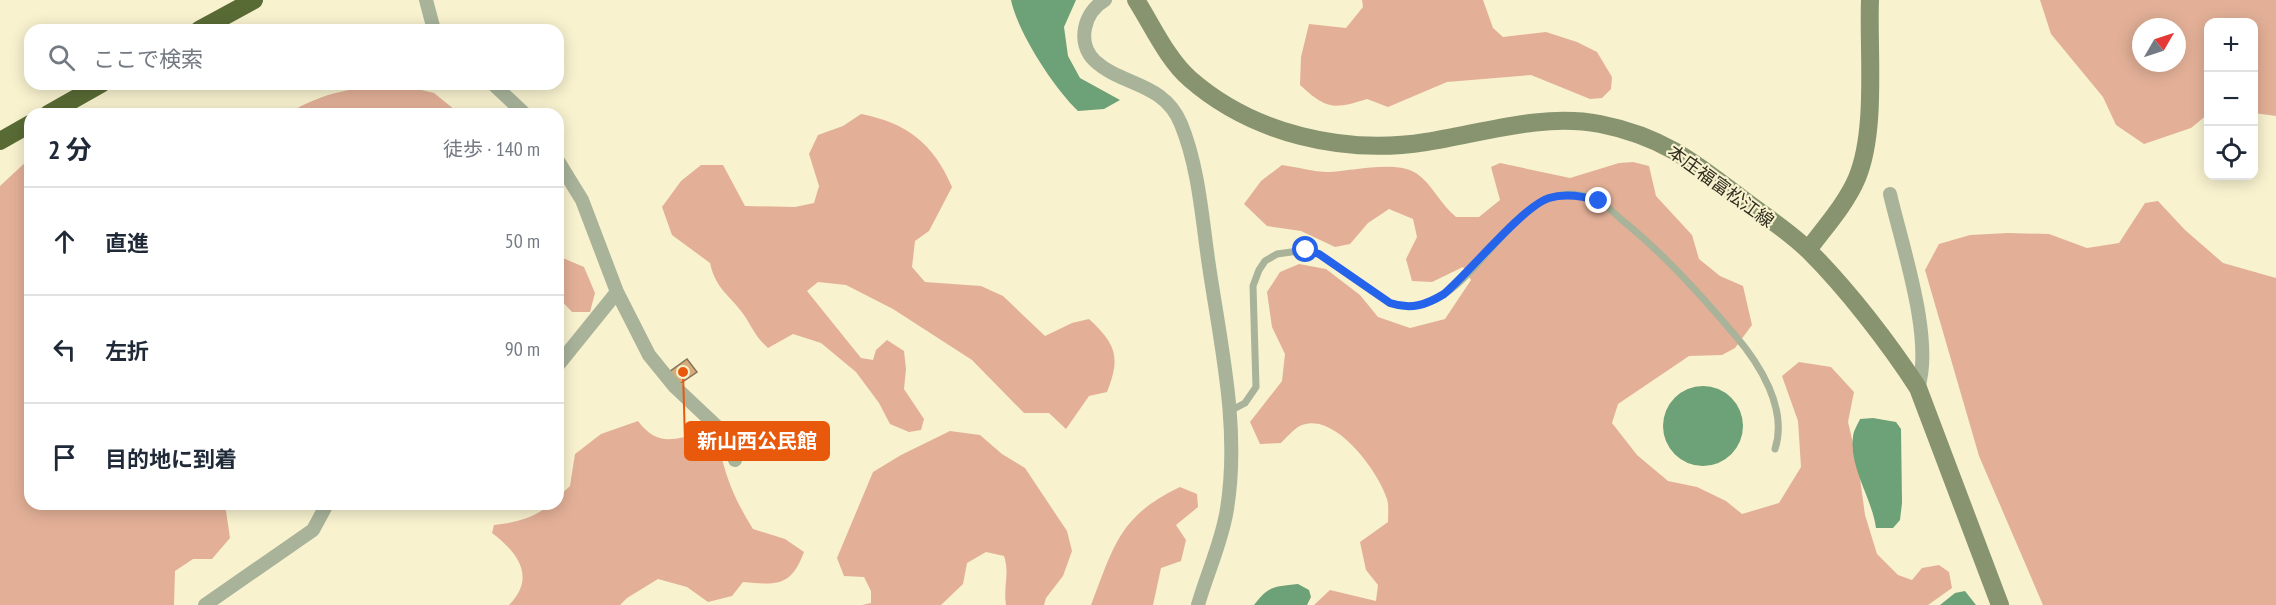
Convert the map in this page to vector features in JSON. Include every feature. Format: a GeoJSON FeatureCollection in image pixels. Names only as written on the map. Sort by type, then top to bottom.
{"type":"FeatureCollection","features":[{"type":"Feature","properties":{"kind":"highway"},"geometry":{"type":"LineString","coordinates":[[203,24],[241,0]]}},
{"type":"Feature","properties":{"kind":"highway"},"geometry":{"type":"LineString","coordinates":[[210,24],[255,0]]}},
{"type":"Feature","properties":{"kind":"highway"},"geometry":{"type":"LineString","coordinates":[[59,108],[90,90]]}},
{"type":"Feature","properties":{"kind":"highway"},"geometry":{"type":"LineString","coordinates":[[0,141],[24,127]]}},
{"type":"Feature","properties":{"kind":"main road","name":"本庄福富松江線"},"geometry":{"type":"LineString","coordinates":[[1136,0],[1188,77],[1254,120],[1299,135],[1342,144],[1381,147],[1554,120],[1598,124],[1638,133],[1676,150],[1808,250],[1901,362],[1918,388],[2000,605]]}},
{"type":"Feature","properties":{"kind":"main road"},"geometry":{"type":"LineString","coordinates":[[1808,250],[1836,213],[1857,178],[1866,145],[1870,98],[1868,49],[1870,0]]}},
{"type":"Feature","properties":{"kind":"street"},"geometry":{"type":"LineString","coordinates":[[426,0],[432,24]]}},
{"type":"Feature","properties":{"kind":"street"},"geometry":{"type":"LineString","coordinates":[[1105,0],[1096,5],[1086,20],[1084,34],[1091,54],[1095,61],[1138,82],[1168,102],[1181,123],[1195,175],[1230,411],[1232,454],[1227,510],[1198,605]]}},
{"type":"Feature","properties":{"kind":"street"},"geometry":{"type":"LineString","coordinates":[[499,90],[519,108]]}},
{"type":"Feature","properties":{"kind":"street"},"geometry":{"type":"LineString","coordinates":[[564,170],[582,200],[617,292],[649,355],[675,387],[727,436],[735,460]]}},
{"type":"Feature","properties":{"kind":"street"},"geometry":{"type":"LineString","coordinates":[[1890,194],[1922,337],[1923,373],[1918,388]]}},
{"type":"Feature","properties":{"kind":"street"},"geometry":{"type":"LineString","coordinates":[[564,358],[617,292]]}},
{"type":"Feature","properties":{"kind":"street"},"geometry":{"type":"LineString","coordinates":[[205,605],[313,530],[324,510]]}},
{"type":"Feature","properties":{"kind":"lane"},"geometry":{"type":"LineString","coordinates":[[1230,411],[1245,403],[1253,395],[1256,387],[1253,286],[1265,261],[1277,254],[1306,250],[1319,254],[1390,303],[1403,307],[1428,304],[1460,281],[1530,209],[1548,198],[1581,195],[1599,201],[1647,240],[1707,303],[1751,354],[1766,382],[1777,415],[1779,434],[1774,449]]}},
{"type":"Feature","properties":{"kind":"shaded area"},"geometry":{"type":"Polygon","coordinates":[[[1011,0],[1076,0],[1064,27],[1068,56],[1080,78],[1120,100],[1104,109],[1078,111],[1058,89],[1038,59],[1021,28],[1011,0]]]}},
{"type":"Feature","properties":{"kind":"shaded area"},"geometry":{"type":"Polygon","coordinates":[[[1362,0],[1483,0],[1493,28],[1503,37],[1546,32],[1577,42],[1597,52],[1612,77],[1611,89],[1602,98],[1590,99],[1531,75],[1447,82],[1388,107],[1367,99],[1338,106],[1324,103],[1300,85],[1301,57],[1309,24],[1346,28],[1363,7],[1362,0]]]}},
{"type":"Feature","properties":{"kind":"shaded area"},"geometry":{"type":"Polygon","coordinates":[[[2040,0],[2276,0],[2276,116],[2258,114],[2258,18],[2204,18],[2204,117],[2191,128],[2144,144],[2116,125],[2103,97],[2051,34],[2040,0]]]}},
{"type":"Feature","properties":{"kind":"shaded area"},"geometry":{"type":"Polygon","coordinates":[[[422,90],[434,93],[453,108],[298,108],[340,92],[422,90]]]}},
{"type":"Feature","properties":{"kind":"shaded area"},"geometry":{"type":"Polygon","coordinates":[[[861,114],[892,123],[917,137],[936,158],[952,187],[929,231],[915,241],[912,267],[925,282],[981,286],[1003,296],[1045,336],[1072,323],[1089,319],[1105,336],[1115,360],[1107,392],[1089,396],[1066,429],[1049,413],[1024,413],[972,360],[893,309],[846,285],[818,282],[807,291],[861,358],[873,360],[876,350],[887,340],[904,351],[906,369],[904,389],[924,419],[921,430],[909,432],[890,424],[879,403],[856,372],[821,343],[793,334],[768,348],[741,310],[720,287],[710,263],[672,235],[662,207],[681,181],[701,165],[723,165],[745,206],[795,207],[814,203],[819,186],[809,154],[818,135],[843,126],[861,114]]]}},
{"type":"Feature","properties":{"kind":"shaded area"},"geometry":{"type":"Polygon","coordinates":[[[1633,162],[1649,166],[1656,196],[1692,235],[1699,259],[1720,276],[1743,286],[1752,325],[1735,348],[1722,355],[1689,356],[1618,404],[1612,423],[1637,455],[1668,481],[1697,487],[1726,501],[1742,514],[1779,503],[1801,467],[1798,421],[1782,376],[1799,362],[1831,367],[1854,392],[1848,422],[1858,464],[1865,515],[1877,554],[1898,575],[1912,580],[1922,568],[1939,565],[1949,572],[1952,588],[1928,605],[1314,605],[1330,590],[1376,601],[1378,585],[1366,570],[1360,542],[1388,522],[1388,502],[1382,487],[1364,459],[1339,434],[1325,426],[1311,423],[1298,427],[1281,443],[1260,444],[1250,422],[1282,381],[1285,354],[1272,327],[1267,292],[1280,272],[1299,264],[1326,269],[1360,295],[1378,317],[1410,328],[1445,319],[1471,280],[1463,267],[1432,282],[1412,281],[1406,259],[1417,237],[1413,219],[1389,209],[1368,223],[1350,244],[1335,247],[1301,231],[1267,226],[1244,204],[1261,181],[1282,165],[1328,172],[1397,167],[1407,169],[1422,178],[1456,217],[1479,217],[1500,200],[1491,167],[1500,163],[1570,178],[1619,163],[1633,162]]]}},
{"type":"Feature","properties":{"kind":"shaded area"},"geometry":{"type":"Polygon","coordinates":[[[24,164],[24,510],[226,510],[230,538],[212,559],[193,559],[175,571],[174,605],[0,605],[0,186],[24,164]]]}},
{"type":"Feature","properties":{"kind":"shaded area"},"geometry":{"type":"Polygon","coordinates":[[[2158,201],[2185,230],[2223,263],[2276,278],[2276,605],[2043,605],[1979,456],[1925,270],[1939,244],[1970,235],[2008,233],[2049,234],[2087,248],[2119,243],[2145,203],[2158,201]]]}},
{"type":"Feature","properties":{"kind":"shaded area"},"geometry":{"type":"Polygon","coordinates":[[[564,259],[584,267],[595,293],[590,312],[572,312],[564,303],[564,259]]]}},
{"type":"Feature","properties":{"kind":"shaded area"},"geometry":{"type":"Polygon","coordinates":[[[1703,386],[1718,389],[1731,398],[1740,411],[1743,426],[1740,441],[1731,454],[1718,463],[1703,466],[1688,463],[1675,454],[1666,441],[1663,426],[1666,411],[1675,398],[1688,389],[1703,386]]]}},
{"type":"Feature","properties":{"kind":"shaded area"},"geometry":{"type":"Polygon","coordinates":[[[1873,418],[1896,422],[1901,429],[1902,503],[1900,520],[1893,528],[1876,528],[1854,460],[1853,435],[1855,430],[1860,419],[1873,418]]]}},
{"type":"Feature","properties":{"kind":"shaded area"},"geometry":{"type":"Polygon","coordinates":[[[638,421],[651,434],[658,437],[672,439],[698,433],[719,445],[732,489],[753,529],[785,539],[804,552],[794,572],[788,578],[774,583],[743,582],[732,596],[708,602],[687,587],[658,579],[627,598],[620,605],[509,605],[522,585],[523,575],[516,557],[492,533],[494,525],[524,519],[542,510],[564,510],[564,492],[570,486],[575,454],[601,434],[638,421]]]}},
{"type":"Feature","properties":{"kind":"shaded area"},"geometry":{"type":"Polygon","coordinates":[[[950,431],[980,435],[1002,454],[1025,468],[1067,531],[1072,551],[1063,576],[1046,598],[1044,605],[1006,605],[1004,556],[986,552],[967,563],[963,584],[941,605],[862,605],[871,603],[871,591],[864,577],[844,576],[837,558],[873,472],[901,455],[950,431]]]}},
{"type":"Feature","properties":{"kind":"shaded area"},"geometry":{"type":"Polygon","coordinates":[[[1180,487],[1197,494],[1198,507],[1176,525],[1186,540],[1181,561],[1161,568],[1153,605],[1091,605],[1113,549],[1121,535],[1144,509],[1180,487]]]}},
{"type":"Feature","properties":{"kind":"shaded area"},"geometry":{"type":"Polygon","coordinates":[[[1298,584],[1309,590],[1311,597],[1307,605],[1254,605],[1268,590],[1298,584]]]}},
{"type":"Feature","properties":{"kind":"shaded area"},"geometry":{"type":"Polygon","coordinates":[[[1965,591],[1976,605],[1940,605],[1955,593],[1965,591]]]}},
{"type":"Feature","properties":{"kind":"building"},"geometry":{"type":"Polygon","coordinates":[[[687,359],[697,372],[678,385],[669,372],[687,359]]]}},
{"type":"Feature","properties":{"kind":"place","name":"新山西公民館"},"geometry":{"type":"Point","coordinates":[683,372]}},
{"type":"Feature","properties":{"kind":"route"},"geometry":{"type":"LineString","coordinates":[[1306,250],[1319,254],[1390,303],[1403,307],[1428,304],[1460,281],[1530,209],[1548,198],[1581,195],[1599,201]]}}]}
